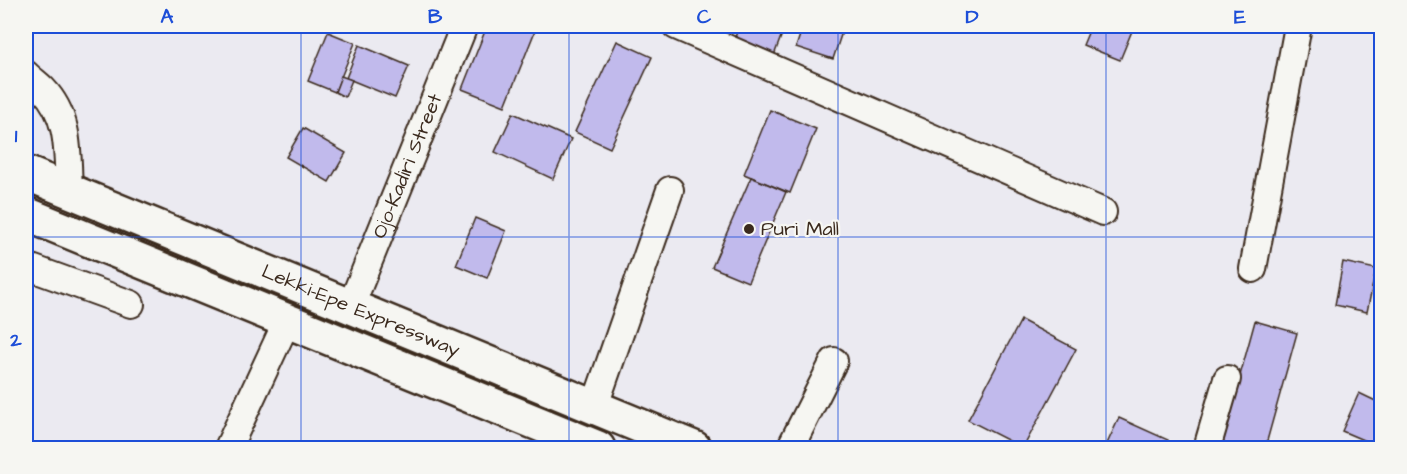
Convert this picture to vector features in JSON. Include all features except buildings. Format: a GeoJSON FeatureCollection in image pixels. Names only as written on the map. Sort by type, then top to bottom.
{"type":"FeatureCollection","features":[{"type":"Feature","properties":{"kind":"highway","name":"Lekki-Epe Expressway"},"geometry":{"type":"LineString","coordinates":[[26,173],[694,448]]}},
{"type":"Feature","properties":{"kind":"highway","name":"Lekki-Epe Expressway"},"geometry":{"type":"LineString","coordinates":[[26,214],[598,448]]}},
{"type":"Feature","properties":{"kind":"street","name":"Ojo-Kadiri Street"},"geometry":{"type":"LineString","coordinates":[[350,308],[464,26]]}},
{"type":"Feature","properties":{"kind":"street"},"geometry":{"type":"LineString","coordinates":[[676,26],[1103,212]]}},
{"type":"Feature","properties":{"kind":"street"},"geometry":{"type":"LineString","coordinates":[[1253,268],[1298,26]]}},
{"type":"Feature","properties":{"kind":"street"},"geometry":{"type":"LineString","coordinates":[[26,74],[44,90],[58,110],[65,130],[69,191]]}},
{"type":"Feature","properties":{"kind":"street"},"geometry":{"type":"LineString","coordinates":[[594,408],[670,190]]}},
{"type":"Feature","properties":{"kind":"street"},"geometry":{"type":"LineString","coordinates":[[26,266],[131,304]]}},
{"type":"Feature","properties":{"kind":"street"},"geometry":{"type":"LineString","coordinates":[[228,448],[287,321]]}},
{"type":"Feature","properties":{"kind":"street"},"geometry":{"type":"LineString","coordinates":[[790,448],[834,361]]}},
{"type":"Feature","properties":{"kind":"street"},"geometry":{"type":"LineString","coordinates":[[1207,448],[1227,379]]}},
{"type":"Feature","properties":{"kind":"place","name":"Puri Mall"},"geometry":{"type":"Point","coordinates":[749,229]}}]}
